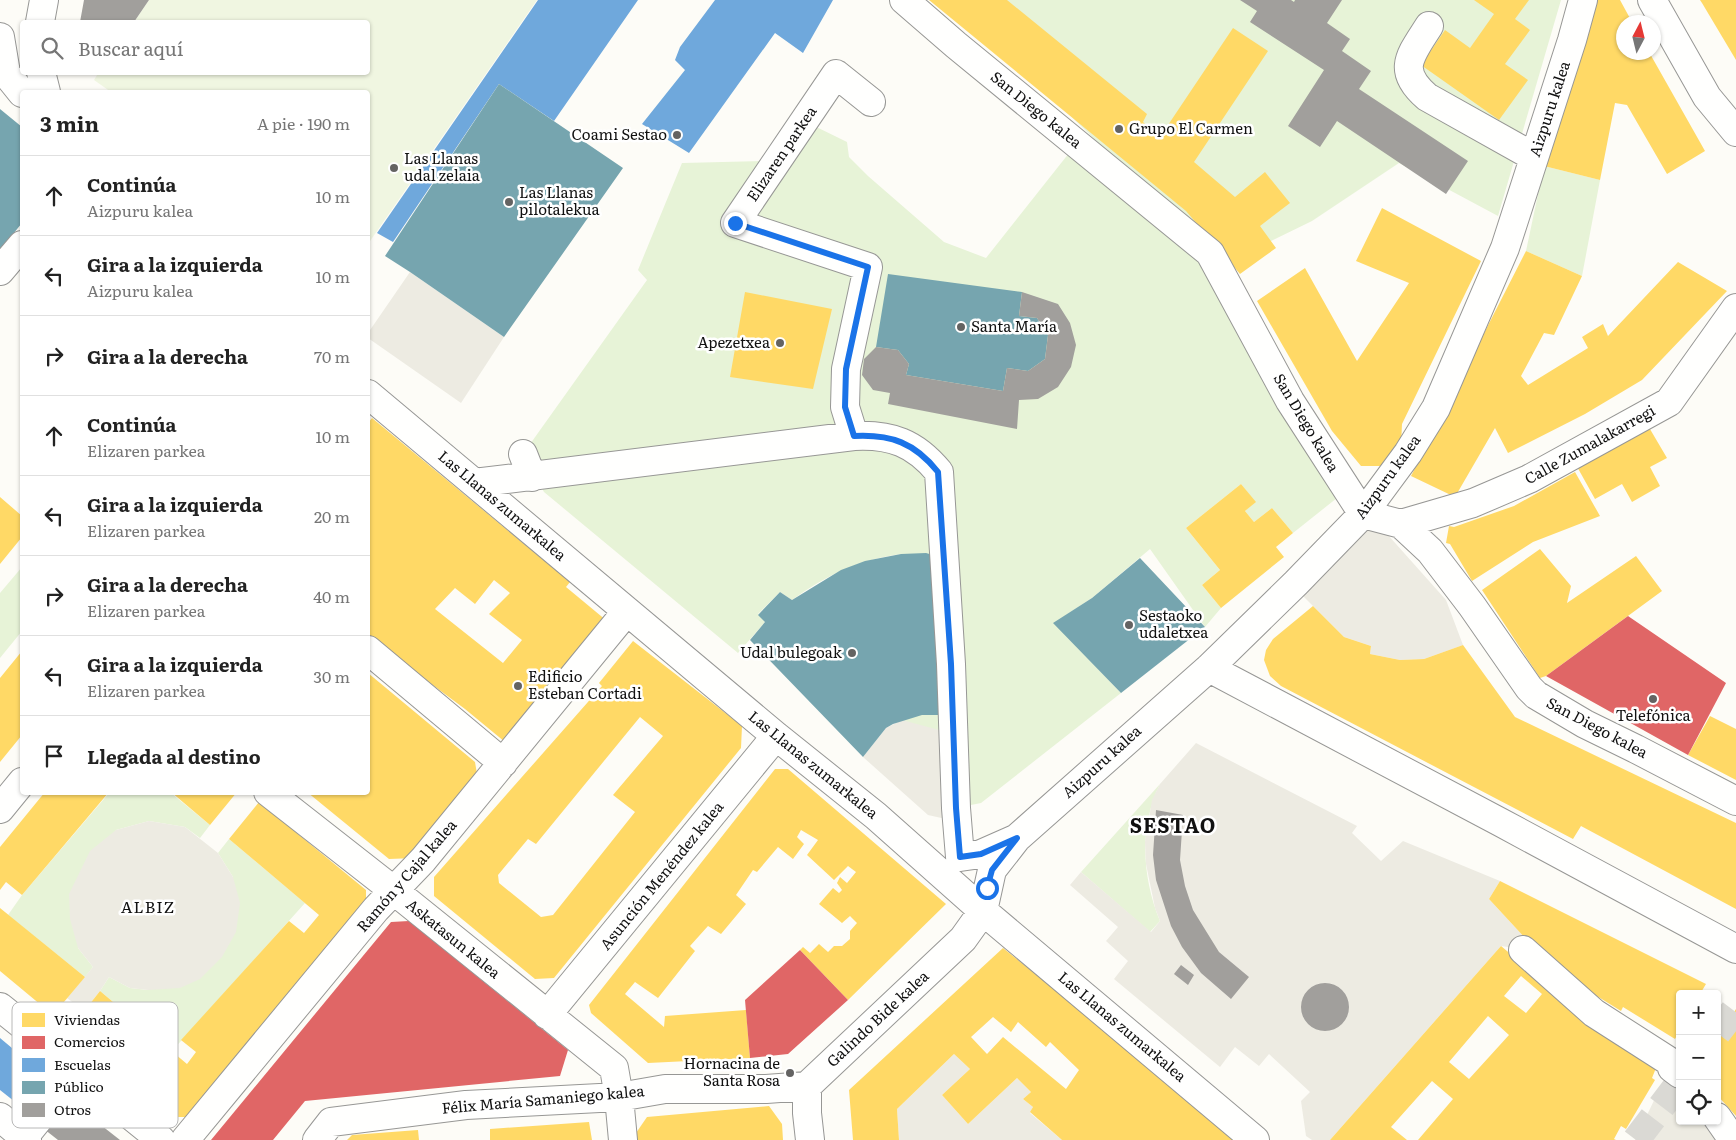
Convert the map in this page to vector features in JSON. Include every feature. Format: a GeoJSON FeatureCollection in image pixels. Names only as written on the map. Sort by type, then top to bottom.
{"type":"FeatureCollection","features":[{"type":"Feature","properties":{"kind":"street"},"geometry":{"type":"LineString","coordinates":[[40,20],[44,0]]}},
{"type":"Feature","properties":{"kind":"street","name":"San Diego kalea"},"geometry":{"type":"LineString","coordinates":[[904,0],[956,46],[1210,253],[1290,401],[1363,514],[1401,524],[1430,551],[1536,695],[1585,724],[1736,802]]}},
{"type":"Feature","properties":{"kind":"street","name":"Aizpuru kalea"},"geometry":{"type":"LineString","coordinates":[[983,911],[992,870],[1017,838],[1209,668],[1302,578],[1363,514],[1408,453],[1436,408],[1505,248],[1572,40],[1583,0]]}},
{"type":"Feature","properties":{"kind":"street"},"geometry":{"type":"LineString","coordinates":[[1652,0],[1707,97],[1736,132]]}},
{"type":"Feature","properties":{"kind":"street"},"geometry":{"type":"LineString","coordinates":[[1429,26],[1413,50],[1409,63],[1409,74],[1414,85],[1427,97],[1534,157]]}},
{"type":"Feature","properties":{"kind":"street"},"geometry":{"type":"LineString","coordinates":[[0,37],[6,72],[20,90]]}},
{"type":"Feature","properties":{"kind":"street","name":"Elizaren parkea"},"geometry":{"type":"LineString","coordinates":[[854,436],[845,407],[846,369],[868,267],[735,223],[836,74],[871,102]]}},
{"type":"Feature","properties":{"kind":"street"},"geometry":{"type":"LineString","coordinates":[[42,75],[46,90]]}},
{"type":"Feature","properties":{"kind":"street"},"geometry":{"type":"LineString","coordinates":[[0,271],[20,247]]}},
{"type":"Feature","properties":{"kind":"street","name":"Calle Zumalakarregi"},"geometry":{"type":"LineString","coordinates":[[1401,524],[1473,503],[1530,479],[1668,402],[1736,308]]}},
{"type":"Feature","properties":{"kind":"street","name":"Las Llanas zumarkalea"},"geometry":{"type":"LineString","coordinates":[[370,396],[776,736],[876,816],[983,911],[1256,1140]]}},
{"type":"Feature","properties":{"kind":"street","name":"Aizpuru kalea"},"geometry":{"type":"LineString","coordinates":[[854,436],[870,435],[891,438],[911,446],[928,459],[938,472],[951,664],[956,808],[960,857],[981,854],[1017,838]]}},
{"type":"Feature","properties":{"kind":"street"},"geometry":{"type":"LineString","coordinates":[[474,483],[528,465],[854,436]]}},
{"type":"Feature","properties":{"kind":"street","name":"Ramón y Cajal kalea"},"geometry":{"type":"LineString","coordinates":[[185,1140],[393,890],[423,860],[627,611]]}},
{"type":"Feature","properties":{"kind":"street"},"geometry":{"type":"LineString","coordinates":[[370,652],[503,763]]}},
{"type":"Feature","properties":{"kind":"street"},"geometry":{"type":"LineString","coordinates":[[1209,668],[1736,949]]}},
{"type":"Feature","properties":{"kind":"street","name":"Asunción Menéndez kalea"},"geometry":{"type":"LineString","coordinates":[[547,1015],[776,736]]}},
{"type":"Feature","properties":{"kind":"street"},"geometry":{"type":"LineString","coordinates":[[0,809],[20,784]]}},
{"type":"Feature","properties":{"kind":"street","name":"Askatasun kalea"},"geometry":{"type":"LineString","coordinates":[[272,795],[614,1068],[623,1140]]}},
{"type":"Feature","properties":{"kind":"street","name":"Galindo Bide kalea"},"geometry":{"type":"LineString","coordinates":[[807,1086],[963,939],[983,911]]}},
{"type":"Feature","properties":{"kind":"street"},"geometry":{"type":"LineString","coordinates":[[1523,950],[1594,1013],[1672,1063],[1672,1068],[1676,1071]]}},
{"type":"Feature","properties":{"kind":"street"},"geometry":{"type":"LineString","coordinates":[[0,1007],[12,1017]]}},
{"type":"Feature","properties":{"kind":"street"},"geometry":{"type":"LineString","coordinates":[[807,1086],[810,1140]]}},
{"type":"Feature","properties":{"kind":"street","name":"Félix María Samaniego kalea"},"geometry":{"type":"LineString","coordinates":[[317,1140],[331,1122],[466,1105],[619,1097],[665,1089],[766,1089],[807,1086]]}},
{"type":"Feature","properties":{"kind":"street"},"geometry":{"type":"LineString","coordinates":[[0,1117],[12,1127]]}},
{"type":"Feature","properties":{"kind":"street"},"geometry":{"type":"LineString","coordinates":[[1721,1122],[1734,1140]]}},
{"type":"Feature","properties":{"kind":"street"},"geometry":{"type":"LineString","coordinates":[[13,1128],[26,1139],[34,1128]]}},
{"type":"Feature","properties":{"kind":"street"},"geometry":{"type":"LineString","coordinates":[[146,1128],[161,1140]]}},
{"type":"Feature","properties":{"kind":"green space","name":"Las Llanas udal zelaia"},"geometry":{"type":"Polygon","coordinates":[[[149,0],[537,0],[370,241],[370,90],[108,90],[94,80],[97,75],[370,75],[370,20],[135,20],[149,0]]]}},
{"type":"Feature","properties":{"kind":"green space"},"geometry":{"type":"Polygon","coordinates":[[[953,0],[1561,0],[1498,216],[1399,163],[1312,221],[1218,267],[1347,490],[1293,533],[1272,508],[1254,522],[1245,511],[1255,502],[1241,484],[1186,528],[1220,570],[1202,585],[1221,608],[1205,627],[1150,549],[1092,598],[1054,623],[1121,693],[981,803],[956,808],[902,720],[901,554],[871,560],[844,570],[818,583],[792,600],[780,592],[758,614],[765,622],[738,653],[544,492],[523,454],[647,280],[638,270],[682,163],[763,161],[794,116],[847,142],[849,157],[944,242],[986,258],[1077,143],[1204,247],[953,0]]]}},
{"type":"Feature","properties":{"kind":"green space"},"geometry":{"type":"Polygon","coordinates":[[[1544,166],[1600,180],[1582,276],[1526,251],[1544,166]]]}},
{"type":"Feature","properties":{"kind":"green space"},"geometry":{"type":"Polygon","coordinates":[[[20,569],[20,633],[0,658],[0,593],[20,569]]]}},
{"type":"Feature","properties":{"kind":"green space"},"geometry":{"type":"Polygon","coordinates":[[[1160,784],[1153,800],[1146,835],[1145,852],[1149,887],[1160,921],[1150,932],[1081,872],[1160,784]]]}},
{"type":"Feature","properties":{"kind":"green space"},"geometry":{"type":"Polygon","coordinates":[[[107,795],[173,795],[210,825],[200,838],[185,827],[149,821],[116,830],[78,948],[93,967],[85,977],[8,915],[22,895],[107,795]]]}},
{"type":"Feature","properties":{"kind":"green space"},"geometry":{"type":"Polygon","coordinates":[[[229,839],[305,903],[178,1044],[178,1002],[113,1002],[100,991],[109,977],[130,988],[148,990],[233,877],[218,853],[229,839]]]}},
{"type":"Feature","properties":{"kind":"shaded area"},"geometry":{"type":"Polygon","coordinates":[[[410,272],[504,337],[461,403],[370,339],[370,330],[410,272]]]}},
{"type":"Feature","properties":{"kind":"shaded area"},"geometry":{"type":"Polygon","coordinates":[[[1361,516],[1388,535],[1446,600],[1463,645],[1424,659],[1400,660],[1370,654],[1371,646],[1344,637],[1293,586],[1361,516]]]}},
{"type":"Feature","properties":{"kind":"shaded area"},"geometry":{"type":"Polygon","coordinates":[[[902,720],[954,734],[946,819],[928,815],[863,757],[886,728],[902,720]]]}},
{"type":"Feature","properties":{"kind":"shaded area"},"geometry":{"type":"Polygon","coordinates":[[[1196,743],[1357,826],[1352,833],[1381,861],[1403,841],[1500,881],[1489,899],[1537,951],[1501,946],[1330,1140],[1312,1140],[1306,1136],[1301,1101],[1310,1092],[1269,1054],[1259,1066],[1235,1047],[1220,1067],[1114,979],[1128,961],[1106,941],[1118,927],[1070,885],[1081,872],[1151,932],[1160,921],[1155,908],[1146,864],[1145,842],[1152,800],[1160,784],[1196,743]]]}},
{"type":"Feature","properties":{"kind":"shaded area"},"geometry":{"type":"Polygon","coordinates":[[[149,821],[185,827],[218,853],[233,877],[240,903],[236,932],[222,957],[200,979],[180,988],[148,990],[130,988],[109,977],[91,1002],[72,1002],[67,998],[93,967],[78,948],[70,919],[69,894],[90,851],[116,830],[149,821]]]}},
{"type":"Feature","properties":{"kind":"shaded area"},"geometry":{"type":"Polygon","coordinates":[[[954,1054],[970,1069],[942,1095],[968,1124],[1017,1078],[1031,1092],[1023,1099],[1033,1107],[1030,1113],[1062,1140],[899,1140],[897,1109],[954,1054]]]}},
{"type":"Feature","properties":{"kind":"shaded area"},"geometry":{"type":"Polygon","coordinates":[[[1672,1063],[1676,1066],[1676,1125],[1720,1125],[1733,1140],[1635,1140],[1672,1063]]]}},
{"type":"Feature","properties":{"kind":"building: Viviendas","name":"Grupo El Carmen"},"geometry":{"type":"Polygon","coordinates":[[[929,0],[1007,0],[1147,114],[1143,122],[1160,137],[1233,28],[1268,51],[1194,162],[1235,197],[1265,172],[1290,203],[1260,226],[1276,248],[1240,274],[1186,211],[929,0]]]}},
{"type":"Feature","properties":{"kind":"building: Viviendas"},"geometry":{"type":"Polygon","coordinates":[[[1474,0],[1529,0],[1515,19],[1530,30],[1505,64],[1528,80],[1499,120],[1421,65],[1445,30],[1470,48],[1494,14],[1474,0]]]}},
{"type":"Feature","properties":{"kind":"building: Viviendas"},"geometry":{"type":"Polygon","coordinates":[[[1594,0],[1620,0],[1628,15],[1616,15],[1616,60],[1654,60],[1705,151],[1667,174],[1627,105],[1615,103],[1600,180],[1544,166],[1594,0]]]}},
{"type":"Feature","properties":{"kind":"building: Viviendas"},"geometry":{"type":"Polygon","coordinates":[[[1700,0],[1736,0],[1736,60],[1702,3],[1700,0]]]}},
{"type":"Feature","properties":{"kind":"building: Viviendas"},"geometry":{"type":"Polygon","coordinates":[[[1382,208],[1481,261],[1402,424],[1401,445],[1382,466],[1361,466],[1332,431],[1257,301],[1305,268],[1357,361],[1409,283],[1356,261],[1382,208]]]}},
{"type":"Feature","properties":{"kind":"building: Viviendas"},"geometry":{"type":"Polygon","coordinates":[[[1526,251],[1582,276],[1554,335],[1544,333],[1521,376],[1528,385],[1588,348],[1582,337],[1603,324],[1608,336],[1678,262],[1727,291],[1642,380],[1585,414],[1508,453],[1495,428],[1455,497],[1411,476],[1526,251]]]}},
{"type":"Feature","properties":{"kind":"building: Viviendas","name":"Apezetxea"},"geometry":{"type":"Polygon","coordinates":[[[745,292],[832,309],[813,389],[730,377],[745,292]]]}},
{"type":"Feature","properties":{"kind":"building: Viviendas"},"geometry":{"type":"Polygon","coordinates":[[[372,418],[570,582],[566,587],[607,621],[505,742],[465,709],[370,638],[370,420],[372,418]],[[494,580],[475,604],[455,588],[435,609],[503,663],[522,640],[489,614],[510,593],[494,580]]]}},
{"type":"Feature","properties":{"kind":"building: Viviendas"},"geometry":{"type":"Polygon","coordinates":[[[1647,424],[1667,458],[1650,467],[1660,486],[1632,502],[1622,484],[1595,499],[1575,463],[1647,424]]]}},
{"type":"Feature","properties":{"kind":"building: Viviendas"},"geometry":{"type":"Polygon","coordinates":[[[1575,472],[1600,516],[1533,542],[1472,581],[1450,544],[1446,543],[1449,526],[1454,527],[1514,506],[1575,472]]]}},
{"type":"Feature","properties":{"kind":"building: Viviendas"},"geometry":{"type":"Polygon","coordinates":[[[1241,484],[1256,502],[1245,511],[1254,522],[1272,508],[1293,533],[1276,547],[1284,557],[1221,608],[1202,585],[1220,570],[1186,528],[1241,484]]]}},
{"type":"Feature","properties":{"kind":"building: Viviendas"},"geometry":{"type":"Polygon","coordinates":[[[0,497],[20,514],[20,539],[0,564],[0,497]]]}},
{"type":"Feature","properties":{"kind":"building: Viviendas"},"geometry":{"type":"Polygon","coordinates":[[[1540,549],[1571,586],[1567,603],[1636,556],[1662,591],[1546,676],[1540,678],[1482,590],[1540,549]]]}},
{"type":"Feature","properties":{"kind":"building: Viviendas"},"geometry":{"type":"Polygon","coordinates":[[[1313,606],[1344,637],[1371,646],[1370,654],[1400,660],[1424,659],[1463,645],[1515,717],[1736,823],[1736,909],[1581,826],[1573,839],[1281,686],[1270,676],[1264,660],[1266,650],[1273,639],[1313,606]]]}},
{"type":"Feature","properties":{"kind":"building: Viviendas"},"geometry":{"type":"Polygon","coordinates":[[[633,641],[742,726],[741,748],[554,978],[535,979],[434,896],[434,877],[602,686],[599,683],[633,641]],[[640,717],[536,844],[528,839],[498,875],[499,883],[541,917],[553,915],[635,812],[613,795],[663,736],[640,717]]]}},
{"type":"Feature","properties":{"kind":"building: Viviendas"},"geometry":{"type":"Polygon","coordinates":[[[20,653],[20,737],[0,762],[0,678],[20,653]]]}},
{"type":"Feature","properties":{"kind":"building: Viviendas"},"geometry":{"type":"Polygon","coordinates":[[[370,675],[475,762],[479,786],[415,858],[389,859],[311,795],[370,795],[370,675]]]}},
{"type":"Feature","properties":{"kind":"building: Viviendas"},"geometry":{"type":"Polygon","coordinates":[[[1710,716],[1736,729],[1736,780],[1688,755],[1710,716]]]}},
{"type":"Feature","properties":{"kind":"building: Viviendas"},"geometry":{"type":"Polygon","coordinates":[[[775,769],[788,769],[946,904],[848,1000],[800,950],[803,947],[810,953],[819,944],[828,952],[834,946],[842,946],[850,939],[850,931],[857,923],[850,916],[842,923],[819,904],[833,888],[839,893],[842,890],[837,883],[840,877],[847,883],[856,872],[848,866],[834,880],[807,855],[818,840],[801,830],[797,837],[804,844],[793,859],[778,847],[757,872],[753,870],[736,895],[746,904],[721,934],[708,926],[690,946],[695,951],[658,998],[635,982],[625,994],[664,1027],[665,1016],[746,1010],[750,1058],[648,1063],[591,1013],[589,1005],[775,769]]]}},
{"type":"Feature","properties":{"kind":"building: Viviendas"},"geometry":{"type":"Polygon","coordinates":[[[43,795],[106,795],[22,895],[6,882],[0,890],[0,847],[43,795]]]}},
{"type":"Feature","properties":{"kind":"building: Viviendas"},"geometry":{"type":"Polygon","coordinates":[[[175,795],[235,795],[210,825],[175,795]]]}},
{"type":"Feature","properties":{"kind":"building: Viviendas"},"geometry":{"type":"Polygon","coordinates":[[[259,802],[366,890],[366,903],[188,1117],[178,1117],[178,1056],[187,1064],[196,1052],[181,1040],[289,921],[304,933],[319,915],[229,839],[259,802]]]}},
{"type":"Feature","properties":{"kind":"building: Viviendas"},"geometry":{"type":"Polygon","coordinates":[[[1500,881],[1706,984],[1702,990],[1676,990],[1675,1039],[1623,1007],[1621,1011],[1592,993],[1537,951],[1489,899],[1500,881]]]}},
{"type":"Feature","properties":{"kind":"building: Viviendas"},"geometry":{"type":"Polygon","coordinates":[[[0,908],[85,977],[64,1002],[37,1002],[0,971],[0,908]]]}},
{"type":"Feature","properties":{"kind":"building: Viviendas"},"geometry":{"type":"Polygon","coordinates":[[[1501,946],[1526,967],[1658,1063],[1652,1078],[1655,1080],[1626,1129],[1621,1126],[1614,1139],[1616,1140],[1418,1140],[1453,1099],[1432,1081],[1391,1127],[1407,1140],[1330,1140],[1501,946]],[[1521,976],[1504,996],[1526,1013],[1542,994],[1521,976]],[[1488,1016],[1449,1062],[1469,1079],[1509,1035],[1488,1016]]]}},
{"type":"Feature","properties":{"kind":"building: Viviendas"},"geometry":{"type":"Polygon","coordinates":[[[1003,948],[1078,1008],[1235,1140],[1062,1140],[1030,1112],[1033,1107],[1023,1099],[1031,1092],[1017,1078],[968,1124],[942,1095],[970,1069],[954,1054],[897,1109],[899,1140],[853,1140],[849,1090],[1003,948]],[[993,1017],[971,1037],[987,1054],[1003,1037],[1066,1089],[1079,1070],[1050,1042],[1046,1047],[1018,1022],[1011,1032],[993,1017]]]}},
{"type":"Feature","properties":{"kind":"building: Viviendas"},"geometry":{"type":"Polygon","coordinates":[[[100,991],[113,1002],[91,1002],[100,991]]]}},
{"type":"Feature","properties":{"kind":"building: Viviendas"},"geometry":{"type":"Polygon","coordinates":[[[1736,1009],[1736,1116],[1721,1099],[1721,1033],[1736,1009]]]}},
{"type":"Feature","properties":{"kind":"building: Viviendas"},"geometry":{"type":"Polygon","coordinates":[[[769,1106],[782,1124],[783,1140],[637,1140],[636,1133],[647,1117],[769,1106]]]}},
{"type":"Feature","properties":{"kind":"building: Viviendas"},"geometry":{"type":"Polygon","coordinates":[[[589,1122],[592,1140],[490,1140],[490,1129],[589,1122]]]}},
{"type":"Feature","properties":{"kind":"building: Viviendas"},"geometry":{"type":"Polygon","coordinates":[[[418,1130],[419,1140],[347,1140],[352,1135],[418,1130]]]}},
{"type":"Feature","properties":{"kind":"building: Comercios","name":"Telefónica"},"geometry":{"type":"Polygon","coordinates":[[[1628,616],[1726,683],[1688,755],[1546,676],[1628,616]]]}},
{"type":"Feature","properties":{"kind":"building: Comercios"},"geometry":{"type":"Polygon","coordinates":[[[409,921],[568,1050],[560,1076],[305,1101],[273,1140],[211,1140],[391,922],[409,921]]]}},
{"type":"Feature","properties":{"kind":"building: Comercios"},"geometry":{"type":"Polygon","coordinates":[[[800,950],[848,1000],[788,1054],[750,1058],[745,1000],[800,950]]]}},
{"type":"Feature","properties":{"kind":"building: Escuelas"},"geometry":{"type":"Polygon","coordinates":[[[538,0],[638,0],[554,121],[499,84],[393,242],[377,233],[538,0]]]}},
{"type":"Feature","properties":{"kind":"building: Escuelas"},"geometry":{"type":"Polygon","coordinates":[[[715,0],[833,0],[803,53],[775,33],[689,153],[642,124],[685,70],[675,60],[680,47],[715,0]]]}},
{"type":"Feature","properties":{"kind":"building: Escuelas"},"geometry":{"type":"Polygon","coordinates":[[[0,1038],[12,1048],[12,1100],[0,1090],[0,1038]]]}},
{"type":"Feature","properties":{"kind":"building: Público","name":"Las Llanas pilotalekua"},"geometry":{"type":"Polygon","coordinates":[[[499,84],[623,168],[504,337],[385,256],[499,84]]]}},
{"type":"Feature","properties":{"kind":"building: Público"},"geometry":{"type":"Polygon","coordinates":[[[0,109],[20,125],[20,225],[0,250],[0,109]]]}},
{"type":"Feature","properties":{"kind":"building: Público","name":"Santa María"},"geometry":{"type":"Polygon","coordinates":[[[888,274],[1022,292],[1019,316],[1037,318],[1048,335],[1045,359],[1028,371],[1007,368],[1003,391],[906,375],[909,364],[898,350],[876,347],[888,274]]]}},
{"type":"Feature","properties":{"kind":"building: Público","name":"Udal bulegoak"},"geometry":{"type":"Polygon","coordinates":[[[926,553],[933,555],[943,715],[922,715],[893,724],[886,728],[863,757],[750,640],[765,622],[758,615],[780,592],[792,600],[841,570],[865,561],[901,554],[926,553]]]}},
{"type":"Feature","properties":{"kind":"building: Público","name":"Sestaoko udaletxea"},"geometry":{"type":"Polygon","coordinates":[[[1140,558],[1205,627],[1121,693],[1053,623],[1092,598],[1140,558]]]}},
{"type":"Feature","properties":{"kind":"building: Otros"},"geometry":{"type":"Polygon","coordinates":[[[84,0],[149,0],[135,20],[80,20],[84,0]]]}},
{"type":"Feature","properties":{"kind":"building: Otros"},"geometry":{"type":"Polygon","coordinates":[[[1240,0],[1291,0],[1294,2],[1295,0],[1342,0],[1327,23],[1350,39],[1342,51],[1371,71],[1359,89],[1468,161],[1446,194],[1337,121],[1320,147],[1288,126],[1324,70],[1250,22],[1257,11],[1240,0]]]}},
{"type":"Feature","properties":{"kind":"building: Otros"},"geometry":{"type":"Polygon","coordinates":[[[1022,292],[1058,304],[1070,323],[1076,345],[1071,367],[1058,387],[1038,399],[1019,400],[1017,429],[888,404],[890,393],[873,390],[862,375],[864,359],[876,347],[898,350],[909,364],[906,375],[1003,391],[1007,368],[1028,371],[1045,359],[1048,335],[1037,318],[1019,316],[1022,292]]]}},
{"type":"Feature","properties":{"kind":"building: Otros"},"geometry":{"type":"Polygon","coordinates":[[[1156,810],[1183,815],[1180,860],[1185,886],[1193,910],[1219,952],[1249,977],[1231,999],[1201,973],[1182,947],[1171,926],[1156,880],[1153,855],[1156,810]]]}},
{"type":"Feature","properties":{"kind":"building: Otros"},"geometry":{"type":"Polygon","coordinates":[[[1181,965],[1194,975],[1188,985],[1174,974],[1181,965]]]}},
{"type":"Feature","properties":{"kind":"building: Otros"},"geometry":{"type":"Polygon","coordinates":[[[1320,983],[1330,983],[1342,990],[1349,1002],[1349,1012],[1342,1024],[1330,1031],[1320,1031],[1312,1027],[1305,1020],[1301,1012],[1301,1002],[1305,994],[1312,987],[1320,983]]]}},
{"type":"Feature","properties":{"kind":"building: Otros"},"geometry":{"type":"Polygon","coordinates":[[[105,1128],[120,1140],[58,1140],[44,1129],[105,1128]]]}},
{"type":"Feature","properties":{"kind":"tunnel"},"geometry":{"type":"LineString","coordinates":[[1721,1028],[1736,1008]]}},
{"type":"Feature","properties":{"kind":"tunnel"},"geometry":{"type":"LineString","coordinates":[[1636,1140],[1676,1087]]}},
{"type":"Feature","properties":{"kind":"place","name":"Grupo El Carmen"},"geometry":{"type":"Point","coordinates":[1119,129]}},
{"type":"Feature","properties":{"kind":"place","name":"Coami Sestao"},"geometry":{"type":"Point","coordinates":[677,135]}},
{"type":"Feature","properties":{"kind":"place","name":"Las Llanas udal zelaia"},"geometry":{"type":"Point","coordinates":[394,168]}},
{"type":"Feature","properties":{"kind":"place","name":"Las Llanas pilotalekua"},"geometry":{"type":"Point","coordinates":[509,202]}},
{"type":"Feature","properties":{"kind":"place","name":"Santa María"},"geometry":{"type":"Point","coordinates":[961,327]}},
{"type":"Feature","properties":{"kind":"place","name":"Apezetxea"},"geometry":{"type":"Point","coordinates":[780,343]}},
{"type":"Feature","properties":{"kind":"place","name":"Sestaoko udaletxea"},"geometry":{"type":"Point","coordinates":[1129,625]}},
{"type":"Feature","properties":{"kind":"place","name":"Udal bulegoak"},"geometry":{"type":"Point","coordinates":[852,653]}},
{"type":"Feature","properties":{"kind":"place","name":"Edificio Esteban Cortadi"},"geometry":{"type":"Point","coordinates":[518,686]}},
{"type":"Feature","properties":{"kind":"place","name":"Telefónica"},"geometry":{"type":"Point","coordinates":[1653,699]}},
{"type":"Feature","properties":{"kind":"place","name":"Hornacina de Santa Rosa"},"geometry":{"type":"Point","coordinates":[790,1073]}},
{"type":"Feature","properties":{"kind":"district","name":"SESTAO"},"geometry":{"type":"Point","coordinates":[1173,826]}},
{"type":"Feature","properties":{"kind":"district","name":"ALBIZ"},"geometry":{"type":"Point","coordinates":[148,907]}},
{"type":"Feature","properties":{"kind":"route"},"geometry":{"type":"LineString","coordinates":[[735,223],[868,267],[846,369],[845,407],[854,436],[870,435],[891,438],[911,446],[928,459],[938,472],[951,664],[956,808],[960,857],[981,854],[1017,838],[992,870],[987,888]]}}]}
